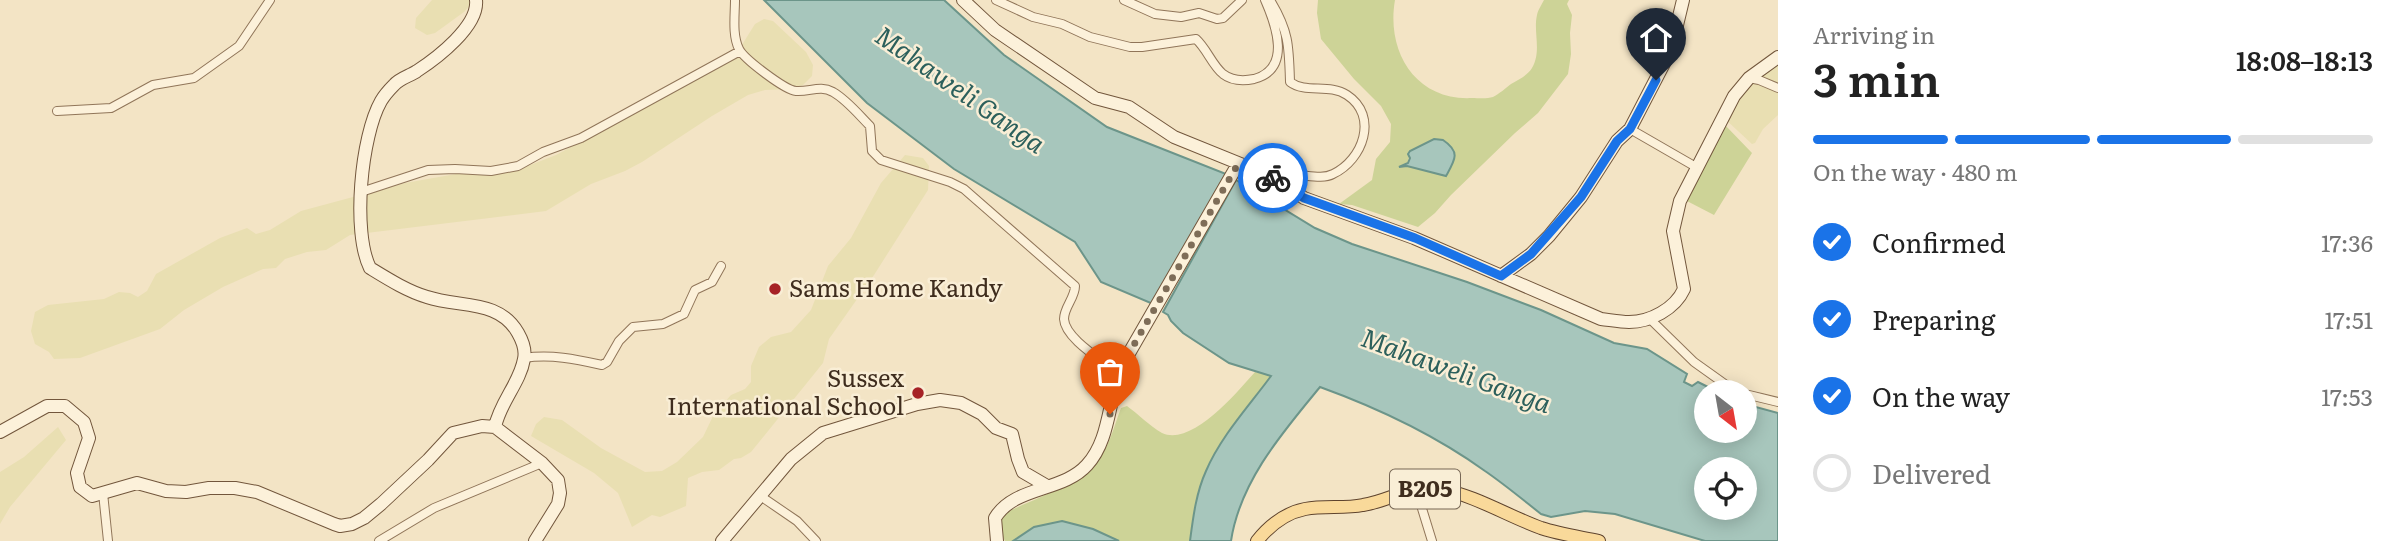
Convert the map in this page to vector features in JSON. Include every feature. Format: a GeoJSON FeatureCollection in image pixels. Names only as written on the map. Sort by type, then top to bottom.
{"type":"FeatureCollection","features":[{"type":"Feature","properties":{"kind":"main road","name":"B205"},"geometry":{"type":"LineString","coordinates":[[1256,541],[1281,519],[1304,509],[1363,506],[1416,489],[1438,488],[1543,529],[1599,541]]}},
{"type":"Feature","properties":{"kind":"street"},"geometry":{"type":"LineString","coordinates":[[57,111],[111,108],[153,85],[194,78],[239,46],[270,0]]}},
{"type":"Feature","properties":{"kind":"street"},"geometry":{"type":"LineString","coordinates":[[476,0],[476,11],[452,42],[432,61],[397,82],[381,101],[362,163],[362,237],[365,259],[370,268],[427,297],[497,311],[508,318],[521,338],[524,358],[519,374],[498,412],[495,427]]}},
{"type":"Feature","properties":{"kind":"street"},"geometry":{"type":"LineString","coordinates":[[735,0],[735,34],[740,51],[791,90],[798,92],[819,88],[839,96],[870,126],[872,151],[881,160],[950,182],[978,200],[1074,286],[1075,291],[1064,320],[1071,336],[1119,374]]}},
{"type":"Feature","properties":{"kind":"street"},"geometry":{"type":"LineString","coordinates":[[963,0],[995,30],[1095,97],[1129,107],[1174,137],[1235,169],[1275,178],[1304,198],[1415,238],[1601,319],[1630,322],[1649,318],[1672,305],[1684,289],[1673,231],[1680,201],[1734,96],[1749,78],[1778,57]]}},
{"type":"Feature","properties":{"kind":"street"},"geometry":{"type":"LineString","coordinates":[[996,0],[1033,17],[1062,24],[1090,37],[1130,47],[1196,39],[1223,74],[1242,82],[1262,77],[1276,62],[1279,37],[1265,0]]}},
{"type":"Feature","properties":{"kind":"street"},"geometry":{"type":"LineString","coordinates":[[1124,0],[1155,14],[1181,17],[1199,13],[1217,19],[1223,18],[1242,0]]}},
{"type":"Feature","properties":{"kind":"street"},"geometry":{"type":"LineString","coordinates":[[1270,0],[1281,18],[1289,41],[1290,82],[1298,88],[1326,89],[1346,94],[1360,109],[1365,129],[1360,151],[1349,164],[1331,176],[1288,174],[1275,178]]}},
{"type":"Feature","properties":{"kind":"street"},"geometry":{"type":"LineString","coordinates":[[1501,276],[1531,254],[1561,222],[1581,197],[1617,141],[1630,129],[1671,50],[1683,0]]}},
{"type":"Feature","properties":{"kind":"street"},"geometry":{"type":"LineString","coordinates":[[361,192],[428,170],[491,171],[518,166],[543,152],[581,138],[740,51]]}},
{"type":"Feature","properties":{"kind":"street"},"geometry":{"type":"LineString","coordinates":[[1749,78],[1778,88]]}},
{"type":"Feature","properties":{"kind":"street"},"geometry":{"type":"LineString","coordinates":[[1630,129],[1696,167]]}},
{"type":"Feature","properties":{"kind":"street"},"geometry":{"type":"LineString","coordinates":[[996,538],[995,518],[1002,509],[1011,502],[1075,475],[1094,455],[1107,424],[1119,374],[1235,169]]}},
{"type":"Feature","properties":{"kind":"street"},"geometry":{"type":"LineString","coordinates":[[524,358],[541,355],[564,357],[602,365],[633,327],[663,324],[684,314],[695,290],[712,282],[721,266]]}},
{"type":"Feature","properties":{"kind":"street"},"geometry":{"type":"LineString","coordinates":[[1649,318],[1694,362],[1719,380]]}},
{"type":"Feature","properties":{"kind":"street"},"geometry":{"type":"LineString","coordinates":[[1757,397],[1778,402]]}},
{"type":"Feature","properties":{"kind":"street"},"geometry":{"type":"LineString","coordinates":[[729,539],[759,495],[791,459],[822,433],[917,404],[940,400],[961,403],[982,414],[996,428],[1012,434],[1023,472],[1047,486]]}},
{"type":"Feature","properties":{"kind":"street"},"geometry":{"type":"LineString","coordinates":[[0,432],[47,406],[65,406],[84,422],[89,438],[77,473],[80,488],[92,496],[137,483],[166,491],[235,488],[257,492],[340,526],[364,518],[428,460],[453,433],[482,426],[495,427],[542,463],[558,481],[561,493],[558,504],[535,541]]}},
{"type":"Feature","properties":{"kind":"street"},"geometry":{"type":"LineString","coordinates":[[379,541],[434,508],[542,463]]}},
{"type":"Feature","properties":{"kind":"street"},"geometry":{"type":"LineString","coordinates":[[1416,489],[1432,541]]}},
{"type":"Feature","properties":{"kind":"street"},"geometry":{"type":"LineString","coordinates":[[103,493],[108,541]]}},
{"type":"Feature","properties":{"kind":"street"},"geometry":{"type":"LineString","coordinates":[[759,495],[797,521],[816,541]]}},
{"type":"Feature","properties":{"kind":"shaded area"},"geometry":{"type":"Polygon","coordinates":[[[432,0],[475,0],[464,12],[435,33],[427,35],[415,28],[416,18],[432,0]]]}},
{"type":"Feature","properties":{"kind":"shaded area"},"geometry":{"type":"Polygon","coordinates":[[[764,19],[773,21],[806,52],[813,65],[812,76],[803,85],[748,95],[642,162],[591,184],[546,211],[350,235],[326,250],[307,252],[285,259],[276,268],[263,269],[223,287],[184,310],[160,329],[80,358],[54,359],[49,352],[35,344],[31,331],[35,312],[48,305],[104,299],[119,292],[138,297],[147,291],[156,274],[220,238],[247,228],[256,234],[270,230],[301,211],[405,183],[456,174],[499,173],[520,169],[556,155],[720,67],[735,56],[755,24],[764,19]]]}},
{"type":"Feature","properties":{"kind":"shaded area"},"geometry":{"type":"Polygon","coordinates":[[[1778,64],[1778,115],[1752,144],[1724,118],[1757,75],[1778,64]]]}},
{"type":"Feature","properties":{"kind":"shaded area"},"geometry":{"type":"Polygon","coordinates":[[[905,155],[923,158],[929,166],[928,190],[829,339],[823,363],[751,452],[734,459],[719,470],[702,472],[688,478],[686,506],[660,517],[652,515],[632,527],[618,493],[594,473],[531,436],[536,424],[544,417],[562,420],[601,448],[645,472],[662,471],[677,462],[703,437],[714,414],[731,395],[745,389],[751,382],[751,366],[759,347],[771,337],[791,332],[811,310],[828,266],[851,238],[881,183],[905,155]]]}},
{"type":"Feature","properties":{"kind":"shaded area"},"geometry":{"type":"Polygon","coordinates":[[[58,427],[66,440],[10,507],[0,524],[0,472],[24,457],[58,427]]]}},
{"type":"Feature","properties":{"kind":"green space"},"geometry":{"type":"Polygon","coordinates":[[[1318,0],[1395,0],[1393,19],[1400,54],[1420,82],[1452,97],[1485,98],[1498,94],[1532,68],[1537,48],[1537,15],[1544,0],[1569,0],[1567,4],[1572,15],[1568,74],[1538,113],[1418,227],[1352,205],[1339,204],[1372,180],[1376,159],[1390,142],[1391,124],[1381,106],[1354,79],[1321,39],[1318,0]],[[1434,139],[1410,152],[1407,166],[1446,176],[1434,139]]]}},
{"type":"Feature","properties":{"kind":"green space"},"geometry":{"type":"Polygon","coordinates":[[[1725,125],[1752,153],[1714,215],[1685,200],[1725,125]]]}},
{"type":"Feature","properties":{"kind":"green space"},"geometry":{"type":"Polygon","coordinates":[[[1255,372],[1272,375],[1236,421],[1212,458],[1200,488],[1190,541],[1119,541],[1093,529],[1062,521],[1034,527],[1013,541],[1005,541],[999,529],[1003,514],[1070,482],[1093,465],[1108,443],[1121,408],[1127,406],[1162,433],[1174,435],[1187,432],[1213,415],[1255,372]]]}},
{"type":"Feature","properties":{"kind":"water","name":"Mahaweli Ganga"},"geometry":{"type":"Polygon","coordinates":[[[764,0],[944,0],[1004,55],[1107,127],[1226,174],[1153,304],[1101,282],[1075,242],[954,169],[867,103],[764,0]]]}},
{"type":"Feature","properties":{"kind":"water"},"geometry":{"type":"Polygon","coordinates":[[[1434,139],[1443,140],[1454,152],[1454,161],[1446,176],[1407,166],[1399,167],[1408,163],[1410,151],[1434,139]]]}},
{"type":"Feature","properties":{"kind":"water","name":"Mahaweli Ganga"},"geometry":{"type":"Polygon","coordinates":[[[1236,180],[1315,228],[1352,244],[1467,282],[1541,310],[1614,343],[1647,349],[1687,374],[1684,382],[1694,385],[1694,443],[1757,443],[1757,407],[1778,413],[1778,541],[1705,541],[1615,514],[1585,511],[1551,517],[1541,514],[1492,476],[1426,434],[1385,413],[1320,387],[1278,440],[1253,478],[1236,519],[1231,541],[1190,541],[1197,497],[1212,458],[1227,433],[1271,376],[1229,363],[1183,333],[1163,312],[1236,180]]]}},
{"type":"Feature","properties":{"kind":"water"},"geometry":{"type":"Polygon","coordinates":[[[1062,521],[1093,529],[1119,541],[1013,541],[1034,527],[1062,521]]]}},
{"type":"Feature","properties":{"kind":"way so far"},"geometry":{"type":"LineString","coordinates":[[1110,414],[1119,374],[1128,355],[1238,164],[1273,178]]}},
{"type":"Feature","properties":{"kind":"place","name":"Sams Home Kandy"},"geometry":{"type":"Point","coordinates":[775,289]}},
{"type":"Feature","properties":{"kind":"place","name":"Sussex International School"},"geometry":{"type":"Point","coordinates":[918,393]}},
{"type":"Feature","properties":{"kind":"route"},"geometry":{"type":"LineString","coordinates":[[1273,178],[1304,198],[1415,238],[1501,276],[1531,254],[1581,197],[1617,141],[1630,129],[1656,80]]}}]}
